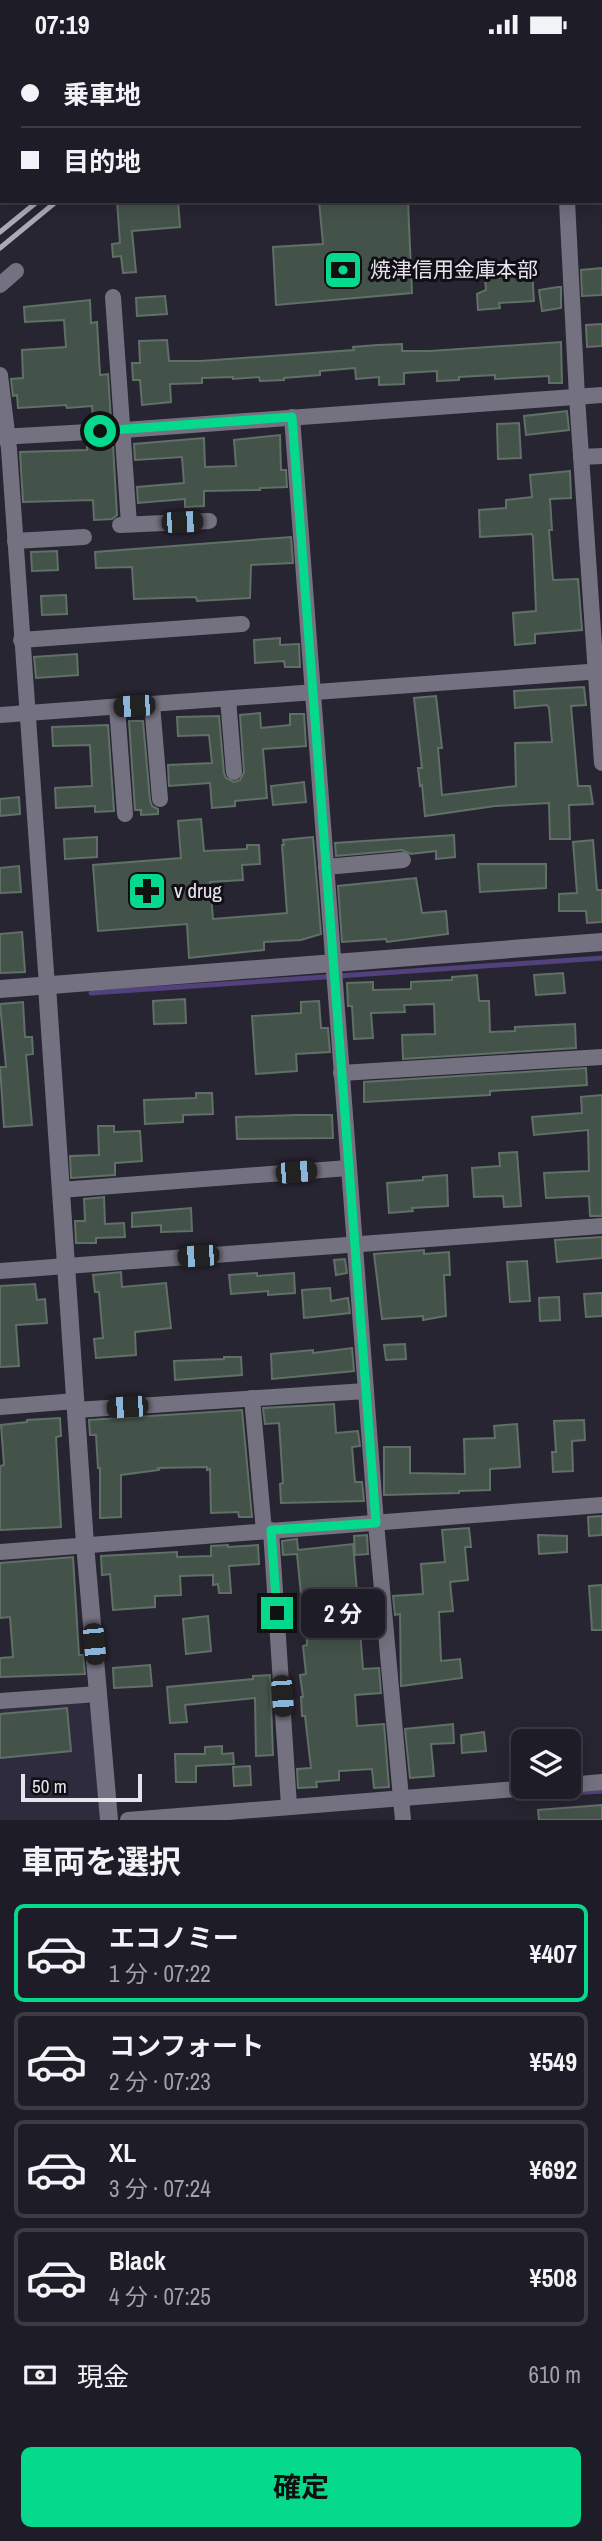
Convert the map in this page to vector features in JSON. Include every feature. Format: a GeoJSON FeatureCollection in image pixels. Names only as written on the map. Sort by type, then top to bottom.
{"type":"FeatureCollection","features":[{"type":"Feature","properties":{"kind":"street"},"geometry":{"type":"LineString","coordinates":[[567,203],[581,457],[599,671],[602,763]]}},
{"type":"Feature","properties":{"kind":"street"},"geometry":{"type":"LineString","coordinates":[[0,285],[16,271]]}},
{"type":"Feature","properties":{"kind":"street"},"geometry":{"type":"LineString","coordinates":[[113,297],[124,430],[125,525],[209,521]]}},
{"type":"Feature","properties":{"kind":"street"},"geometry":{"type":"LineString","coordinates":[[0,375],[7,517],[15,541],[85,1544],[109,1820]]}},
{"type":"Feature","properties":{"kind":"street"},"geometry":{"type":"LineString","coordinates":[[4,443],[124,430],[602,395]]}},
{"type":"Feature","properties":{"kind":"street"},"geometry":{"type":"LineString","coordinates":[[292,417],[376,1523],[403,1820]]}},
{"type":"Feature","properties":{"kind":"street"},"geometry":{"type":"LineString","coordinates":[[581,457],[602,456]]}},
{"type":"Feature","properties":{"kind":"street"},"geometry":{"type":"LineString","coordinates":[[15,541],[84,537]]}},
{"type":"Feature","properties":{"kind":"street"},"geometry":{"type":"LineString","coordinates":[[21,639],[242,624]]}},
{"type":"Feature","properties":{"kind":"street"},"geometry":{"type":"LineString","coordinates":[[0,715],[599,671]]}},
{"type":"Feature","properties":{"kind":"street"},"geometry":{"type":"LineString","coordinates":[[228,699],[234,772]]}},
{"type":"Feature","properties":{"kind":"street"},"geometry":{"type":"LineString","coordinates":[[152,704],[160,799]]}},
{"type":"Feature","properties":{"kind":"street"},"geometry":{"type":"LineString","coordinates":[[117,707],[125,814]]}},
{"type":"Feature","properties":{"kind":"street"},"geometry":{"type":"LineString","coordinates":[[326,867],[403,860]]}},
{"type":"Feature","properties":{"kind":"street"},"geometry":{"type":"LineString","coordinates":[[0,989],[602,942]]}},
{"type":"Feature","properties":{"kind":"street"},"geometry":{"type":"LineString","coordinates":[[341,1073],[602,1057]]}},
{"type":"Feature","properties":{"kind":"street"},"geometry":{"type":"LineString","coordinates":[[60,1190],[348,1168]]}},
{"type":"Feature","properties":{"kind":"street"},"geometry":{"type":"LineString","coordinates":[[0,1271],[602,1226]]}},
{"type":"Feature","properties":{"kind":"street"},"geometry":{"type":"LineString","coordinates":[[0,1407],[76,1406],[366,1391]]}},
{"type":"Feature","properties":{"kind":"street"},"geometry":{"type":"LineString","coordinates":[[252,1398],[268,1531],[289,1806]]}},
{"type":"Feature","properties":{"kind":"street"},"geometry":{"type":"LineString","coordinates":[[0,1552],[602,1505]]}},
{"type":"Feature","properties":{"kind":"street"},"geometry":{"type":"LineString","coordinates":[[0,1701],[98,1694]]}},
{"type":"Feature","properties":{"kind":"street"},"geometry":{"type":"LineString","coordinates":[[581,1784],[602,1782]]}},
{"type":"Feature","properties":{"kind":"street"},"geometry":{"type":"LineString","coordinates":[[128,1820],[511,1789]]}},
{"type":"Feature","properties":{"kind":"shaded area"},"geometry":{"type":"Polygon","coordinates":[[[84,1701],[92,1710],[100,1820],[0,1820],[0,1708],[84,1701]]]}},
{"type":"Feature","properties":{"kind":"building"},"geometry":{"type":"Polygon","coordinates":[[[117,203],[178,203],[180,227],[132,231],[136,272],[123,273],[121,256],[113,257],[112,244],[120,243],[117,203]]]}},
{"type":"Feature","properties":{"kind":"building","name":"焼津信用金庫本部"},"geometry":{"type":"Polygon","coordinates":[[[319,203],[408,203],[412,293],[276,305],[273,247],[323,244],[319,203]]]}},
{"type":"Feature","properties":{"kind":"building"},"geometry":{"type":"Polygon","coordinates":[[[602,268],[602,295],[582,296],[581,270],[602,268]]]}},
{"type":"Feature","properties":{"kind":"building"},"geometry":{"type":"Polygon","coordinates":[[[532,271],[534,301],[499,303],[500,308],[478,310],[477,294],[486,290],[485,279],[513,276],[513,272],[532,271]]]}},
{"type":"Feature","properties":{"kind":"building"},"geometry":{"type":"Polygon","coordinates":[[[561,287],[561,308],[542,311],[539,290],[561,287]]]}},
{"type":"Feature","properties":{"kind":"building"},"geometry":{"type":"Polygon","coordinates":[[[165,296],[167,314],[137,316],[136,298],[165,296]]]}},
{"type":"Feature","properties":{"kind":"building"},"geometry":{"type":"Polygon","coordinates":[[[90,300],[91,323],[97,322],[100,375],[108,374],[111,420],[93,421],[92,406],[18,408],[11,379],[23,378],[22,350],[66,347],[64,320],[25,322],[24,307],[90,300]]]}},
{"type":"Feature","properties":{"kind":"building"},"geometry":{"type":"Polygon","coordinates":[[[602,324],[602,346],[587,347],[586,325],[602,324]]]}},
{"type":"Feature","properties":{"kind":"building"},"geometry":{"type":"Polygon","coordinates":[[[167,340],[169,361],[354,350],[353,347],[378,345],[402,344],[402,351],[430,351],[561,342],[562,383],[549,383],[549,376],[495,379],[495,375],[437,381],[437,371],[404,373],[404,384],[379,385],[379,377],[356,379],[355,368],[320,371],[320,375],[284,380],[260,381],[259,377],[202,378],[202,383],[170,384],[171,402],[142,405],[140,380],[133,380],[132,363],[140,363],[139,341],[167,340]]]}},
{"type":"Feature","properties":{"kind":"building"},"geometry":{"type":"Polygon","coordinates":[[[567,411],[569,430],[526,435],[524,416],[567,411]]]}},
{"type":"Feature","properties":{"kind":"building"},"geometry":{"type":"Polygon","coordinates":[[[519,423],[521,458],[498,459],[497,424],[519,423]]]}},
{"type":"Feature","properties":{"kind":"building"},"geometry":{"type":"Polygon","coordinates":[[[280,435],[281,470],[286,470],[287,487],[204,491],[204,506],[185,507],[185,499],[138,503],[137,487],[184,483],[182,457],[135,460],[134,444],[204,438],[205,467],[236,466],[234,440],[280,435]]]}},
{"type":"Feature","properties":{"kind":"building"},"geometry":{"type":"Polygon","coordinates":[[[113,445],[117,515],[112,519],[94,520],[93,500],[23,502],[20,452],[87,450],[87,446],[113,445]]]}},
{"type":"Feature","properties":{"kind":"building"},"geometry":{"type":"Polygon","coordinates":[[[570,471],[571,498],[550,499],[552,530],[549,530],[553,580],[578,579],[582,630],[535,634],[535,643],[515,645],[513,613],[536,611],[533,537],[532,534],[480,537],[479,510],[506,508],[506,500],[532,497],[530,475],[570,471]]]}},
{"type":"Feature","properties":{"kind":"building"},"geometry":{"type":"Polygon","coordinates":[[[291,537],[293,563],[251,565],[250,598],[197,601],[196,597],[134,599],[132,567],[96,568],[95,552],[291,537]]]}},
{"type":"Feature","properties":{"kind":"building"},"geometry":{"type":"Polygon","coordinates":[[[57,551],[58,570],[32,571],[31,552],[57,551]]]}},
{"type":"Feature","properties":{"kind":"building"},"geometry":{"type":"Polygon","coordinates":[[[66,595],[67,614],[42,615],[41,596],[66,595]]]}},
{"type":"Feature","properties":{"kind":"building"},"geometry":{"type":"Polygon","coordinates":[[[280,638],[280,645],[299,644],[300,667],[285,667],[284,661],[255,663],[254,640],[280,638]]]}},
{"type":"Feature","properties":{"kind":"building"},"geometry":{"type":"Polygon","coordinates":[[[77,654],[78,675],[36,678],[34,657],[77,654]]]}},
{"type":"Feature","properties":{"kind":"building"},"geometry":{"type":"Polygon","coordinates":[[[584,687],[586,705],[571,706],[578,786],[590,786],[593,804],[569,805],[570,839],[550,839],[549,803],[495,806],[425,816],[418,768],[422,768],[414,698],[436,696],[442,748],[438,748],[442,795],[516,786],[515,743],[552,742],[547,705],[515,708],[514,691],[584,687]]]}},
{"type":"Feature","properties":{"kind":"building"},"geometry":{"type":"Polygon","coordinates":[[[260,713],[261,728],[290,725],[290,714],[304,714],[306,746],[263,749],[267,798],[235,801],[235,806],[212,808],[210,783],[169,786],[168,765],[212,763],[209,735],[178,736],[177,717],[219,716],[224,773],[226,778],[234,782],[240,780],[244,772],[240,715],[260,713]]]}},
{"type":"Feature","properties":{"kind":"building"},"geometry":{"type":"Polygon","coordinates":[[[129,721],[143,721],[150,800],[152,806],[158,809],[158,814],[141,815],[141,810],[135,810],[129,721]]]}},
{"type":"Feature","properties":{"kind":"building"},"geometry":{"type":"Polygon","coordinates":[[[108,725],[114,811],[95,812],[95,806],[56,808],[55,788],[92,786],[90,745],[53,746],[52,727],[108,725]]]}},
{"type":"Feature","properties":{"kind":"building"},"geometry":{"type":"Polygon","coordinates":[[[304,782],[306,802],[273,805],[271,786],[304,782]]]}},
{"type":"Feature","properties":{"kind":"building"},"geometry":{"type":"Polygon","coordinates":[[[19,797],[20,814],[0,816],[0,799],[19,797]]]}},
{"type":"Feature","properties":{"kind":"building"},"geometry":{"type":"Polygon","coordinates":[[[201,819],[204,851],[247,849],[247,845],[259,845],[260,864],[242,865],[243,880],[210,882],[213,919],[287,913],[283,840],[313,837],[321,934],[301,940],[264,942],[264,950],[189,958],[187,924],[98,931],[93,865],[181,858],[178,821],[201,819]]]}},
{"type":"Feature","properties":{"kind":"building"},"geometry":{"type":"Polygon","coordinates":[[[454,835],[455,857],[436,859],[436,851],[411,854],[402,850],[336,856],[335,843],[454,835]]]}},
{"type":"Feature","properties":{"kind":"building"},"geometry":{"type":"Polygon","coordinates":[[[97,837],[97,857],[65,859],[64,839],[97,837]]]}},
{"type":"Feature","properties":{"kind":"building"},"geometry":{"type":"Polygon","coordinates":[[[593,840],[597,890],[602,890],[602,922],[587,923],[586,911],[559,911],[559,894],[577,893],[573,842],[593,840]]]}},
{"type":"Feature","properties":{"kind":"building"},"geometry":{"type":"Polygon","coordinates":[[[478,864],[546,864],[546,888],[480,892],[478,864]]]}},
{"type":"Feature","properties":{"kind":"building"},"geometry":{"type":"Polygon","coordinates":[[[19,866],[21,892],[0,893],[0,868],[19,866]]]}},
{"type":"Feature","properties":{"kind":"building"},"geometry":{"type":"Polygon","coordinates":[[[416,878],[422,913],[446,911],[448,934],[387,942],[386,939],[342,942],[338,886],[416,878]]]}},
{"type":"Feature","properties":{"kind":"building"},"geometry":{"type":"Polygon","coordinates":[[[22,932],[25,972],[0,973],[0,934],[22,932]]]}},
{"type":"Feature","properties":{"kind":"building"},"geometry":{"type":"Polygon","coordinates":[[[563,973],[565,993],[536,995],[534,975],[563,973]]]}},
{"type":"Feature","properties":{"kind":"building"},"geometry":{"type":"Polygon","coordinates":[[[477,975],[479,1001],[489,1001],[490,1032],[515,1031],[515,1027],[575,1024],[576,1048],[403,1059],[402,1035],[435,1034],[434,1004],[404,1005],[405,1012],[371,1013],[373,1038],[354,1039],[352,1006],[348,1006],[347,983],[373,982],[373,990],[411,989],[411,982],[452,980],[452,977],[477,975]]]}},
{"type":"Feature","properties":{"kind":"building"},"geometry":{"type":"Polygon","coordinates":[[[185,999],[186,1023],[154,1024],[153,1001],[185,999]]]}},
{"type":"Feature","properties":{"kind":"building"},"geometry":{"type":"Polygon","coordinates":[[[319,1001],[321,1028],[328,1028],[330,1052],[296,1054],[297,1071],[256,1074],[252,1016],[301,1013],[301,1002],[319,1001]]]}},
{"type":"Feature","properties":{"kind":"building"},"geometry":{"type":"Polygon","coordinates":[[[23,1002],[25,1037],[32,1037],[33,1054],[26,1055],[32,1125],[4,1127],[0,1067],[6,1067],[0,1004],[23,1002]]]}},
{"type":"Feature","properties":{"kind":"building"},"geometry":{"type":"Polygon","coordinates":[[[586,1068],[587,1085],[490,1091],[490,1095],[364,1102],[364,1082],[586,1068]]]}},
{"type":"Feature","properties":{"kind":"building"},"geometry":{"type":"Polygon","coordinates":[[[196,1093],[212,1093],[213,1114],[183,1115],[183,1122],[145,1124],[144,1100],[196,1098],[196,1093]]]}},
{"type":"Feature","properties":{"kind":"building"},"geometry":{"type":"Polygon","coordinates":[[[602,1095],[602,1216],[590,1216],[589,1196],[546,1198],[544,1173],[589,1171],[588,1130],[534,1135],[532,1117],[582,1113],[581,1097],[602,1095]]]}},
{"type":"Feature","properties":{"kind":"building"},"geometry":{"type":"Polygon","coordinates":[[[332,1115],[333,1138],[237,1139],[236,1117],[332,1115]]]}},
{"type":"Feature","properties":{"kind":"building"},"geometry":{"type":"Polygon","coordinates":[[[98,1126],[114,1126],[114,1132],[140,1131],[142,1161],[115,1163],[115,1175],[71,1178],[70,1156],[99,1155],[98,1126]]]}},
{"type":"Feature","properties":{"kind":"building"},"geometry":{"type":"Polygon","coordinates":[[[517,1152],[521,1206],[504,1207],[503,1196],[474,1197],[472,1168],[500,1166],[499,1153],[517,1152]]]}},
{"type":"Feature","properties":{"kind":"building"},"geometry":{"type":"Polygon","coordinates":[[[447,1175],[448,1206],[412,1208],[413,1211],[389,1213],[387,1183],[447,1175]]]}},
{"type":"Feature","properties":{"kind":"building"},"geometry":{"type":"Polygon","coordinates":[[[104,1197],[105,1224],[124,1223],[125,1237],[96,1238],[96,1243],[76,1243],[75,1221],[85,1221],[84,1199],[104,1197]]]}},
{"type":"Feature","properties":{"kind":"building"},"geometry":{"type":"Polygon","coordinates":[[[191,1208],[192,1231],[161,1232],[161,1225],[132,1227],[132,1213],[191,1208]]]}},
{"type":"Feature","properties":{"kind":"building"},"geometry":{"type":"Polygon","coordinates":[[[602,1237],[602,1258],[557,1262],[555,1240],[602,1237]]]}},
{"type":"Feature","properties":{"kind":"building"},"geometry":{"type":"Polygon","coordinates":[[[424,1250],[424,1254],[449,1252],[450,1275],[444,1275],[446,1316],[423,1320],[423,1316],[382,1319],[374,1254],[424,1250]]]}},
{"type":"Feature","properties":{"kind":"building"},"geometry":{"type":"Polygon","coordinates":[[[345,1259],[347,1273],[336,1275],[334,1260],[345,1259]]]}},
{"type":"Feature","properties":{"kind":"building"},"geometry":{"type":"Polygon","coordinates":[[[527,1261],[530,1301],[510,1302],[507,1262],[527,1261]]]}},
{"type":"Feature","properties":{"kind":"building"},"geometry":{"type":"Polygon","coordinates":[[[121,1272],[122,1287],[166,1283],[171,1328],[135,1332],[136,1355],[96,1358],[94,1339],[103,1338],[99,1292],[95,1292],[93,1275],[121,1272]]]}},
{"type":"Feature","properties":{"kind":"building"},"geometry":{"type":"Polygon","coordinates":[[[257,1273],[257,1276],[294,1273],[295,1293],[268,1295],[268,1291],[231,1294],[229,1275],[257,1273]]]}},
{"type":"Feature","properties":{"kind":"building"},"geometry":{"type":"Polygon","coordinates":[[[35,1284],[37,1300],[45,1299],[47,1323],[16,1325],[19,1366],[0,1367],[0,1286],[35,1284]]]}},
{"type":"Feature","properties":{"kind":"building"},"geometry":{"type":"Polygon","coordinates":[[[330,1288],[331,1301],[348,1298],[350,1313],[304,1318],[302,1290],[330,1288]]]}},
{"type":"Feature","properties":{"kind":"building"},"geometry":{"type":"Polygon","coordinates":[[[602,1293],[602,1316],[586,1317],[584,1294],[602,1293]]]}},
{"type":"Feature","properties":{"kind":"building"},"geometry":{"type":"Polygon","coordinates":[[[559,1297],[560,1320],[540,1321],[539,1298],[559,1297]]]}},
{"type":"Feature","properties":{"kind":"building"},"geometry":{"type":"Polygon","coordinates":[[[405,1344],[406,1359],[386,1360],[384,1345],[405,1344]]]}},
{"type":"Feature","properties":{"kind":"building"},"geometry":{"type":"Polygon","coordinates":[[[352,1348],[354,1371],[272,1379],[271,1354],[313,1350],[313,1353],[352,1348]]]}},
{"type":"Feature","properties":{"kind":"building"},"geometry":{"type":"Polygon","coordinates":[[[241,1357],[242,1375],[175,1380],[174,1361],[241,1357]]]}},
{"type":"Feature","properties":{"kind":"building"},"geometry":{"type":"Polygon","coordinates":[[[334,1404],[336,1433],[358,1431],[360,1446],[352,1447],[355,1482],[362,1482],[364,1501],[281,1503],[280,1484],[283,1483],[279,1423],[265,1424],[263,1408],[334,1404]]]}},
{"type":"Feature","properties":{"kind":"building"},"geometry":{"type":"Polygon","coordinates":[[[242,1410],[252,1517],[239,1517],[238,1512],[211,1513],[210,1469],[207,1470],[207,1467],[158,1468],[159,1470],[121,1475],[121,1517],[100,1518],[100,1468],[96,1435],[90,1435],[89,1420],[242,1410]]]}},
{"type":"Feature","properties":{"kind":"building"},"geometry":{"type":"Polygon","coordinates":[[[60,1418],[61,1436],[56,1437],[61,1527],[0,1530],[0,1466],[4,1465],[1,1425],[60,1418]]]}},
{"type":"Feature","properties":{"kind":"building"},"geometry":{"type":"Polygon","coordinates":[[[584,1420],[585,1440],[572,1441],[573,1471],[553,1472],[552,1452],[556,1452],[554,1421],[584,1420]]]}},
{"type":"Feature","properties":{"kind":"building"},"geometry":{"type":"Polygon","coordinates":[[[517,1424],[520,1467],[490,1469],[490,1490],[384,1495],[384,1447],[410,1447],[410,1473],[465,1474],[464,1439],[495,1438],[494,1426],[517,1424]]]}},
{"type":"Feature","properties":{"kind":"building"},"geometry":{"type":"Polygon","coordinates":[[[602,1516],[602,1535],[589,1536],[588,1517],[602,1516]]]}},
{"type":"Feature","properties":{"kind":"building"},"geometry":{"type":"Polygon","coordinates":[[[469,1528],[471,1547],[465,1547],[468,1580],[450,1582],[453,1611],[439,1612],[441,1661],[460,1659],[462,1678],[401,1686],[400,1614],[395,1615],[393,1596],[423,1594],[421,1564],[445,1562],[442,1530],[469,1528]]]}},
{"type":"Feature","properties":{"kind":"building"},"geometry":{"type":"Polygon","coordinates":[[[367,1535],[368,1554],[355,1555],[354,1536],[367,1535]]]}},
{"type":"Feature","properties":{"kind":"building"},"geometry":{"type":"Polygon","coordinates":[[[538,1535],[567,1536],[567,1552],[539,1554],[538,1535]]]}},
{"type":"Feature","properties":{"kind":"building"},"geometry":{"type":"Polygon","coordinates":[[[297,1539],[298,1550],[353,1544],[357,1591],[321,1593],[323,1621],[359,1617],[363,1669],[379,1668],[381,1693],[355,1695],[357,1726],[384,1724],[389,1787],[374,1788],[372,1769],[339,1771],[339,1780],[316,1782],[317,1787],[298,1788],[297,1769],[311,1768],[305,1716],[302,1716],[300,1675],[306,1674],[303,1646],[307,1645],[305,1594],[301,1594],[297,1554],[283,1555],[282,1541],[297,1539]]]}},
{"type":"Feature","properties":{"kind":"building"},"geometry":{"type":"Polygon","coordinates":[[[258,1545],[259,1564],[229,1566],[231,1593],[219,1593],[218,1584],[213,1585],[213,1575],[180,1576],[181,1595],[155,1596],[155,1607],[113,1610],[110,1574],[102,1575],[101,1556],[177,1552],[177,1557],[211,1556],[211,1546],[258,1545]]]}},
{"type":"Feature","properties":{"kind":"building"},"geometry":{"type":"Polygon","coordinates":[[[73,1557],[79,1655],[83,1655],[85,1674],[0,1677],[0,1658],[13,1657],[10,1617],[0,1618],[0,1563],[73,1557]]]}},
{"type":"Feature","properties":{"kind":"building"},"geometry":{"type":"Polygon","coordinates":[[[602,1585],[602,1630],[592,1630],[589,1586],[602,1585]]]}},
{"type":"Feature","properties":{"kind":"building"},"geometry":{"type":"Polygon","coordinates":[[[208,1616],[211,1651],[186,1654],[183,1619],[208,1616]]]}},
{"type":"Feature","properties":{"kind":"building"},"geometry":{"type":"Polygon","coordinates":[[[150,1665],[152,1686],[114,1688],[113,1668],[150,1665]]]}},
{"type":"Feature","properties":{"kind":"building"},"geometry":{"type":"Polygon","coordinates":[[[270,1675],[273,1755],[256,1756],[255,1698],[185,1705],[187,1722],[170,1723],[167,1687],[270,1675]]]}},
{"type":"Feature","properties":{"kind":"building"},"geometry":{"type":"Polygon","coordinates":[[[67,1708],[71,1751],[0,1758],[0,1714],[67,1708]]]}},
{"type":"Feature","properties":{"kind":"building"},"geometry":{"type":"Polygon","coordinates":[[[453,1724],[454,1743],[431,1744],[434,1776],[410,1778],[405,1729],[453,1724]]]}},
{"type":"Feature","properties":{"kind":"building"},"geometry":{"type":"Polygon","coordinates":[[[484,1732],[486,1751],[462,1753],[461,1735],[484,1732]]]}},
{"type":"Feature","properties":{"kind":"building"},"geometry":{"type":"Polygon","coordinates":[[[222,1746],[222,1754],[233,1753],[234,1764],[196,1766],[196,1782],[176,1782],[175,1754],[205,1754],[205,1747],[222,1746]]]}},
{"type":"Feature","properties":{"kind":"building"},"geometry":{"type":"Polygon","coordinates":[[[250,1766],[251,1785],[234,1786],[233,1767],[250,1766]]]}},
{"type":"Feature","properties":{"kind":"building"},"geometry":{"type":"Polygon","coordinates":[[[602,1805],[602,1820],[539,1820],[538,1810],[602,1805]]]}},
{"type":"Feature","properties":{"kind":"waterway"},"geometry":{"type":"LineString","coordinates":[[91,993],[602,958]]}},
{"type":"Feature","properties":{"kind":"waterway"},"geometry":{"type":"LineString","coordinates":[[581,1792],[602,1791]]}},
{"type":"Feature","properties":{"kind":"railway"},"geometry":{"type":"LineString","coordinates":[[0,232],[36,203]]}},
{"type":"Feature","properties":{"kind":"railway"},"geometry":{"type":"LineString","coordinates":[[0,248],[55,203]]}},
{"type":"Feature","properties":{"kind":"place","name":"焼津信用金庫本部"},"geometry":{"type":"Point","coordinates":[343,270]}},
{"type":"Feature","properties":{"kind":"place","name":"v drug"},"geometry":{"type":"Point","coordinates":[147,891]}},
{"type":"Feature","properties":{"kind":"route"},"geometry":{"type":"LineString","coordinates":[[100,431],[292,417],[376,1523],[271,1530],[277,1613]]}}]}
